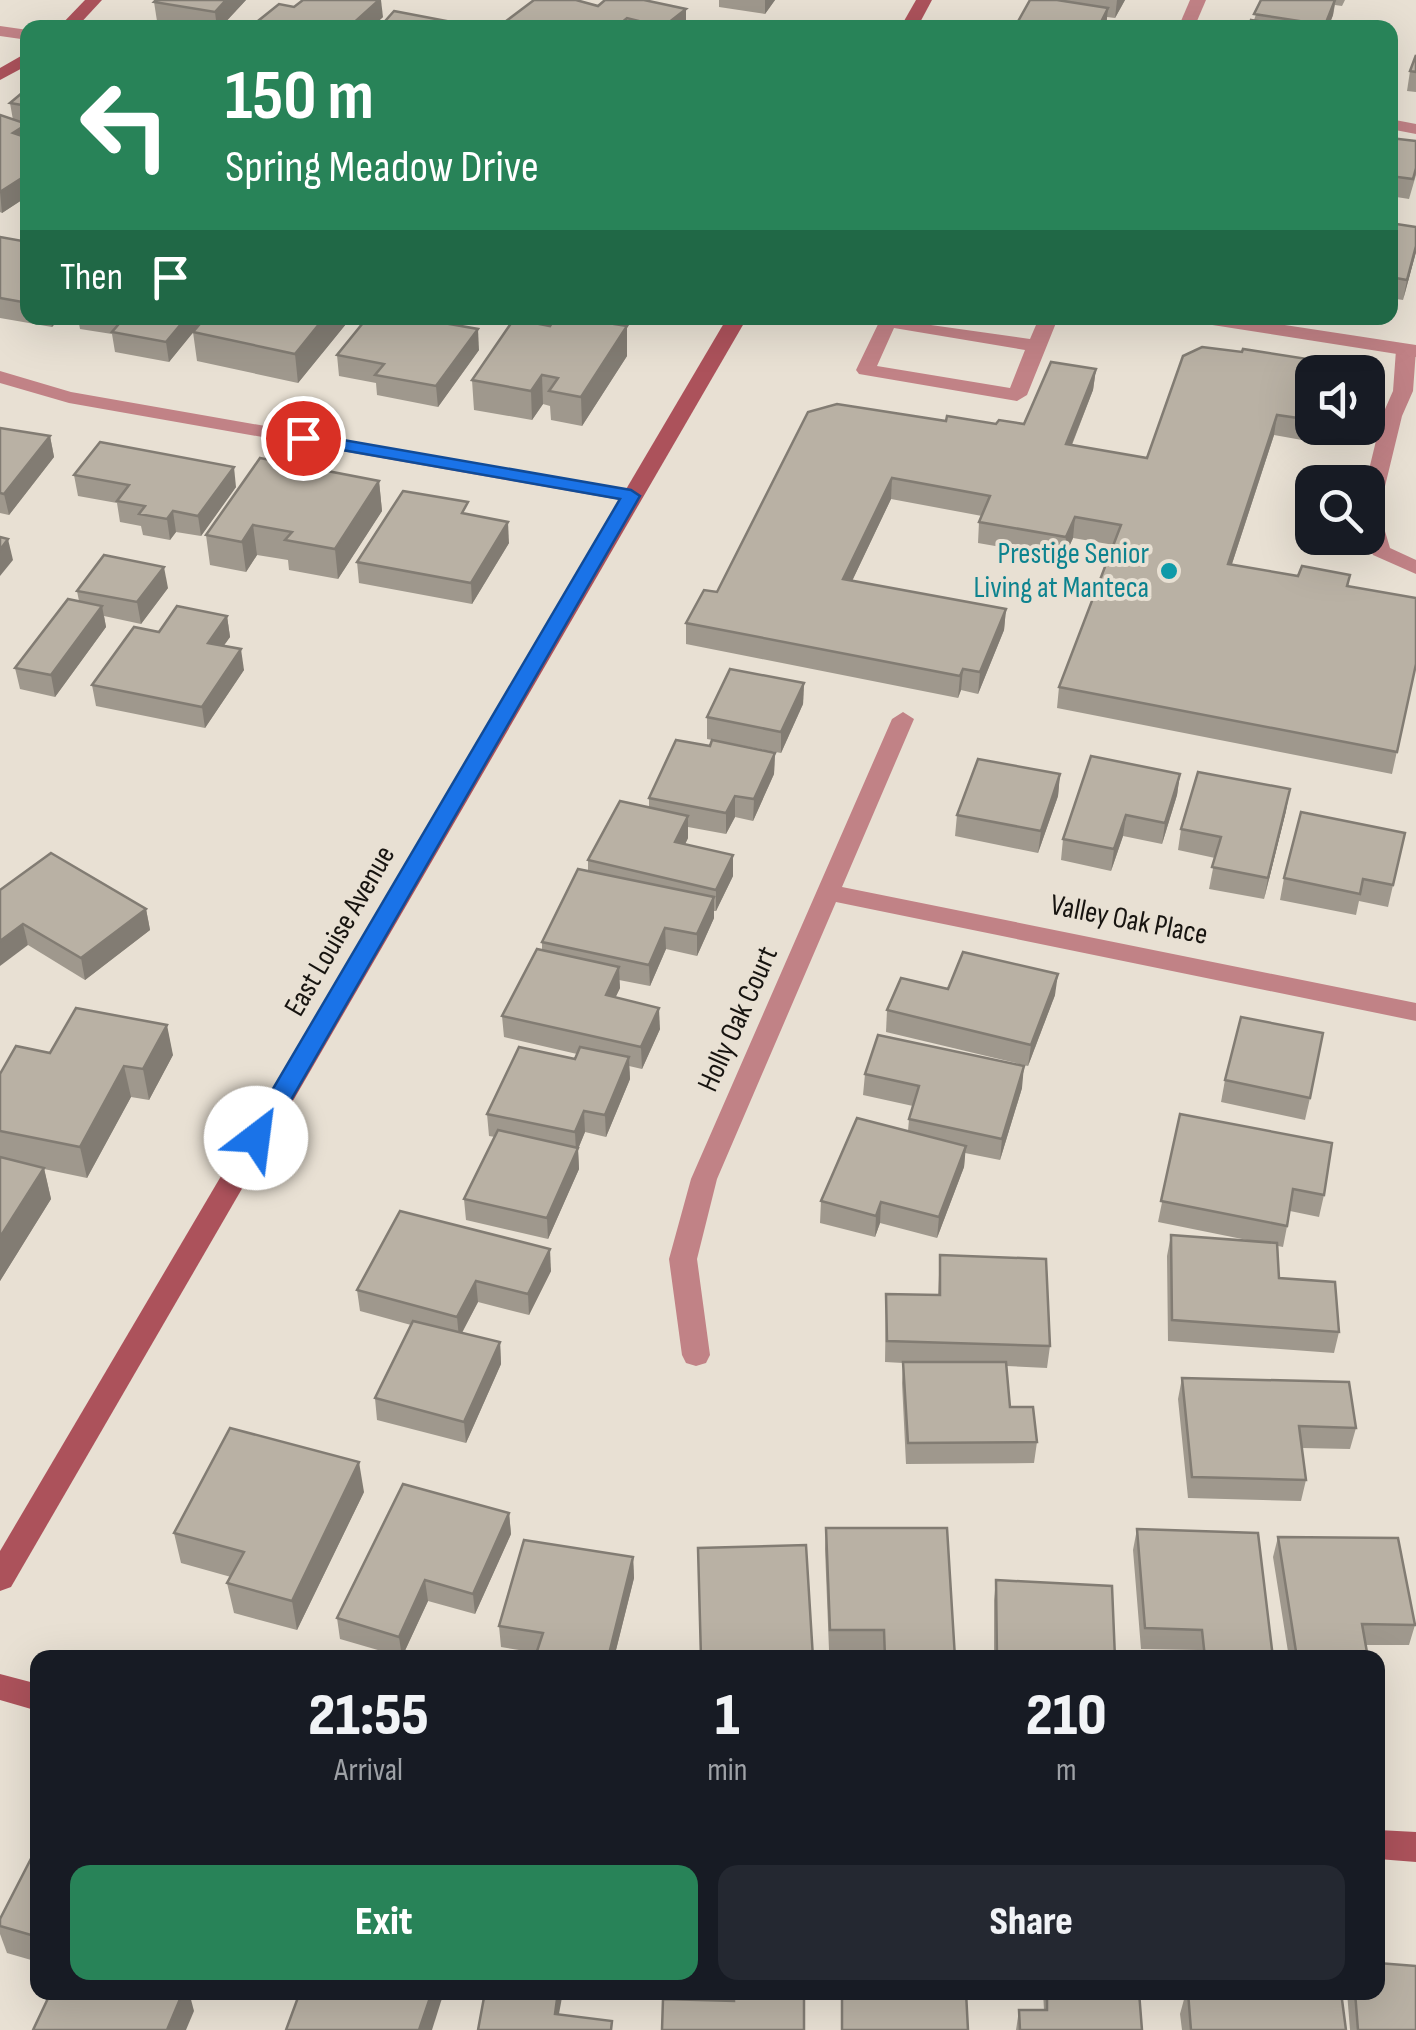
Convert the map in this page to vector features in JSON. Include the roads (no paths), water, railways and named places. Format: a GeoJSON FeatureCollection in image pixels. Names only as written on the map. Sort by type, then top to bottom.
{"type":"FeatureCollection","features":[{"type":"Feature","properties":{"kind":"street"},"geometry":{"type":"LineString","coordinates":[[74,20],[94,0]]}},
{"type":"Feature","properties":{"kind":"street","name":"East Louise Avenue"},"geometry":{"type":"LineString","coordinates":[[0,1578],[733,325]]}},
{"type":"Feature","properties":{"kind":"street"},"geometry":{"type":"LineString","coordinates":[[886,325],[866,370],[1017,395],[1045,325]]}},
{"type":"Feature","properties":{"kind":"street"},"geometry":{"type":"LineString","coordinates":[[912,325],[1036,346]]}},
{"type":"Feature","properties":{"kind":"street"},"geometry":{"type":"LineString","coordinates":[[1249,325],[1411,351],[1410,392],[1392,416],[1380,465]]}},
{"type":"Feature","properties":{"kind":"street"},"geometry":{"type":"LineString","coordinates":[[0,377],[69,397],[631,496]]}},
{"type":"Feature","properties":{"kind":"street"},"geometry":{"type":"LineString","coordinates":[[1385,553],[1416,568]]}},
{"type":"Feature","properties":{"kind":"street","name":"Holly Oak Court"},"geometry":{"type":"LineString","coordinates":[[696,1356],[682,1259],[704,1179],[903,719]]}},
{"type":"Feature","properties":{"kind":"street","name":"Valley Oak Place"},"geometry":{"type":"LineString","coordinates":[[829,892],[1416,1012]]}},
{"type":"Feature","properties":{"kind":"street"},"geometry":{"type":"LineString","coordinates":[[0,1686],[30,1695]]}},
{"type":"Feature","properties":{"kind":"street"},"geometry":{"type":"LineString","coordinates":[[1385,1846],[1416,1847]]}},
{"type":"Feature","properties":{"kind":"place","name":"Prestige Senior Living at Manteca"},"geometry":{"type":"Point","coordinates":[1169,571]}}]}
